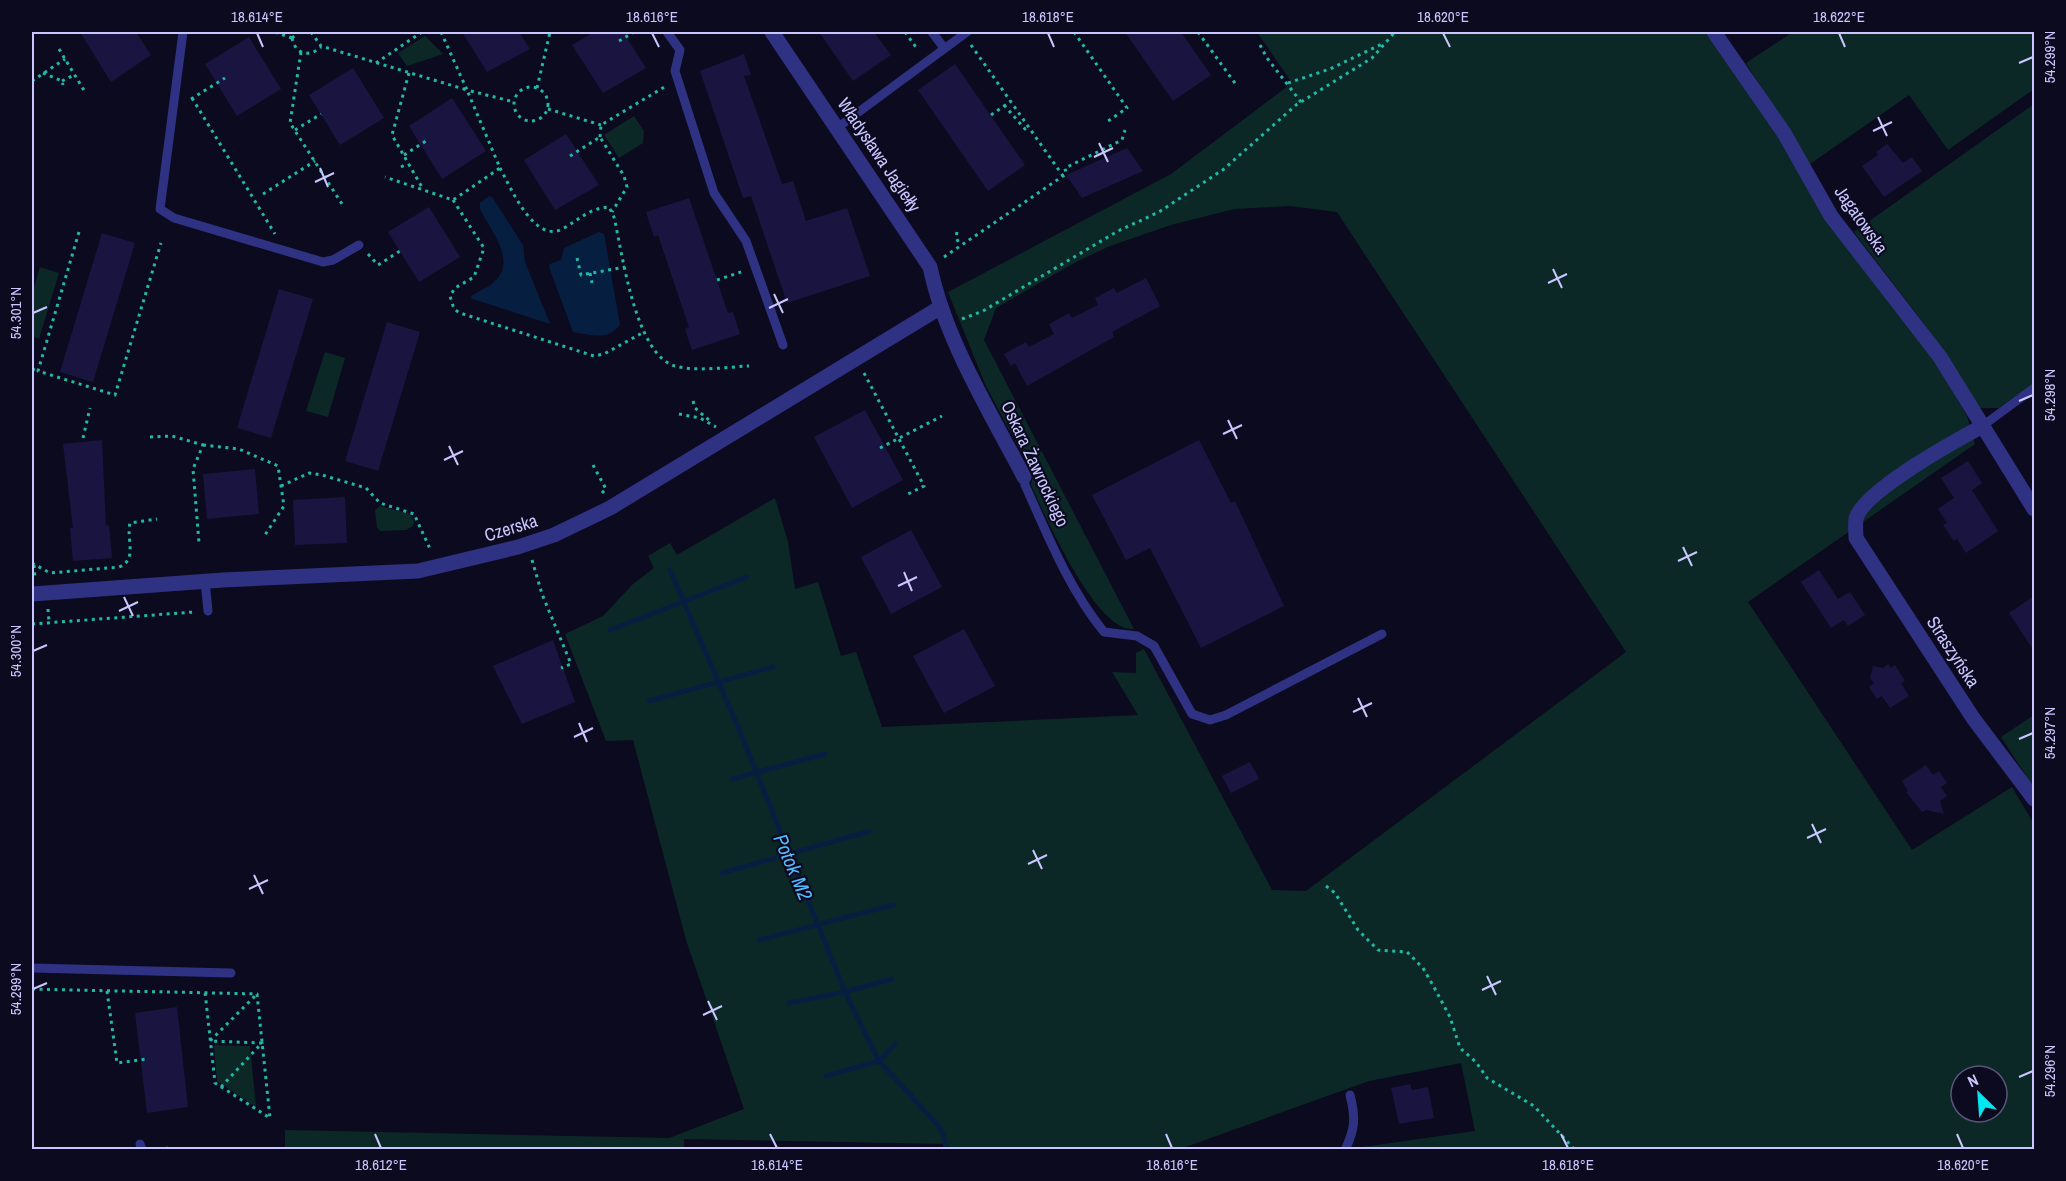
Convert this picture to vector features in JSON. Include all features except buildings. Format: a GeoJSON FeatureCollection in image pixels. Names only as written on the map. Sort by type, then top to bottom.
{"type":"FeatureCollection","features":[{"type":"Feature","properties":{"kind":"street","name":"Władysława Jagiełły"},"geometry":{"type":"LineString","coordinates":[[772,32],[930,267],[941,306]]}},
{"type":"Feature","properties":{"kind":"street","name":"Jagatowska"},"geometry":{"type":"LineString","coordinates":[[1714,32],[1784,133],[1831,216],[1940,357],[1981,427]]}},
{"type":"Feature","properties":{"kind":"street","name":"Oskara Żawrockiego"},"geometry":{"type":"LineString","coordinates":[[941,306],[982,398],[1024,477]]}},
{"type":"Feature","properties":{"kind":"street","name":"Czerska"},"geometry":{"type":"LineString","coordinates":[[34,589],[418,571],[463,562],[554,535],[610,508],[941,306]]}},
{"type":"Feature","properties":{"kind":"street"},"geometry":{"type":"LineString","coordinates":[[1981,427],[2034,510]]}},
{"type":"Feature","properties":{"kind":"street","name":"Straszyńska"},"geometry":{"type":"LineString","coordinates":[[1981,427],[1935,452],[1871,498],[1856,518],[1856,538],[1973,718],[2034,799]]}},
{"type":"Feature","properties":{"kind":"lane"},"geometry":{"type":"LineString","coordinates":[[183,32],[160,209],[174,218],[323,262],[333,260],[359,245]]}},
{"type":"Feature","properties":{"kind":"lane"},"geometry":{"type":"LineString","coordinates":[[667,32],[680,50],[675,71],[714,193],[746,241],[783,345]]}},
{"type":"Feature","properties":{"kind":"lane"},"geometry":{"type":"LineString","coordinates":[[932,32],[944,48]]}},
{"type":"Feature","properties":{"kind":"lane"},"geometry":{"type":"LineString","coordinates":[[837,128],[965,33]]}},
{"type":"Feature","properties":{"kind":"lane"},"geometry":{"type":"LineString","coordinates":[[1981,427],[2034,388]]}},
{"type":"Feature","properties":{"kind":"lane","name":"Oskara Żawrockiego"},"geometry":{"type":"LineString","coordinates":[[1024,477],[1025,485],[1058,557],[1087,611],[1104,632],[1137,636],[1154,646],[1192,714],[1210,720],[1226,715],[1382,634]]}},
{"type":"Feature","properties":{"kind":"lane"},"geometry":{"type":"LineString","coordinates":[[205,581],[208,611]]}},
{"type":"Feature","properties":{"kind":"lane"},"geometry":{"type":"LineString","coordinates":[[32,968],[231,973]]}},
{"type":"Feature","properties":{"kind":"lane"},"geometry":{"type":"LineString","coordinates":[[1345,1149],[1355,1129],[1356,1119],[1350,1095]]}},
{"type":"Feature","properties":{"kind":"path"},"geometry":{"type":"LineString","coordinates":[[275,32],[292,38]]}},
{"type":"Feature","properties":{"kind":"path"},"geometry":{"type":"LineString","coordinates":[[292,38],[299,32]]}},
{"type":"Feature","properties":{"kind":"path"},"geometry":{"type":"LineString","coordinates":[[311,32],[321,46],[514,102]]}},
{"type":"Feature","properties":{"kind":"path"},"geometry":{"type":"LineString","coordinates":[[376,63],[422,32]]}},
{"type":"Feature","properties":{"kind":"path"},"geometry":{"type":"LineString","coordinates":[[441,32],[500,168],[535,226],[548,231],[561,230],[597,207],[609,207],[633,307],[645,332],[662,358],[674,366],[706,368],[749,366]]}},
{"type":"Feature","properties":{"kind":"path"},"geometry":{"type":"LineString","coordinates":[[537,88],[550,32]]}},
{"type":"Feature","properties":{"kind":"path"},"geometry":{"type":"LineString","coordinates":[[619,41],[634,32]]}},
{"type":"Feature","properties":{"kind":"path"},"geometry":{"type":"LineString","coordinates":[[905,32],[926,62]]}},
{"type":"Feature","properties":{"kind":"path"},"geometry":{"type":"LineString","coordinates":[[1074,32],[1126,108],[1108,120]]}},
{"type":"Feature","properties":{"kind":"path"},"geometry":{"type":"LineString","coordinates":[[1198,32],[1237,86]]}},
{"type":"Feature","properties":{"kind":"path"},"geometry":{"type":"LineString","coordinates":[[950,326],[983,310],[1118,231],[1159,212],[1224,169],[1301,102],[1364,64],[1395,32]]}},
{"type":"Feature","properties":{"kind":"path"},"geometry":{"type":"LineString","coordinates":[[965,33],[1063,176]]}},
{"type":"Feature","properties":{"kind":"path"},"geometry":{"type":"LineString","coordinates":[[292,38],[293,45],[301,52],[310,54],[321,46]]}},
{"type":"Feature","properties":{"kind":"path"},"geometry":{"type":"LineString","coordinates":[[1288,83],[1330,69],[1385,42]]}},
{"type":"Feature","properties":{"kind":"path"},"geometry":{"type":"LineString","coordinates":[[1260,45],[1267,58],[1301,102]]}},
{"type":"Feature","properties":{"kind":"path"},"geometry":{"type":"LineString","coordinates":[[59,49],[85,92]]}},
{"type":"Feature","properties":{"kind":"path"},"geometry":{"type":"LineString","coordinates":[[301,52],[290,123],[342,204]]}},
{"type":"Feature","properties":{"kind":"path"},"geometry":{"type":"LineString","coordinates":[[32,81],[65,59]]}},
{"type":"Feature","properties":{"kind":"path"},"geometry":{"type":"LineString","coordinates":[[43,73],[62,83],[75,74]]}},
{"type":"Feature","properties":{"kind":"path"},"geometry":{"type":"LineString","coordinates":[[409,73],[392,135],[424,190]]}},
{"type":"Feature","properties":{"kind":"path"},"geometry":{"type":"LineString","coordinates":[[175,99],[192,99],[225,78]]}},
{"type":"Feature","properties":{"kind":"path"},"geometry":{"type":"LineString","coordinates":[[548,108],[601,125],[677,79]]}},
{"type":"Feature","properties":{"kind":"path"},"geometry":{"type":"LineString","coordinates":[[524,88],[537,88],[547,98],[548,108],[537,120],[526,121],[516,114],[514,102],[524,88]]}},
{"type":"Feature","properties":{"kind":"path"},"geometry":{"type":"LineString","coordinates":[[192,99],[280,243]]}},
{"type":"Feature","properties":{"kind":"path"},"geometry":{"type":"LineString","coordinates":[[991,115],[1011,101]]}},
{"type":"Feature","properties":{"kind":"path"},"geometry":{"type":"LineString","coordinates":[[1004,105],[1025,129],[1028,126]]}},
{"type":"Feature","properties":{"kind":"path"},"geometry":{"type":"LineString","coordinates":[[295,130],[321,114]]}},
{"type":"Feature","properties":{"kind":"path"},"geometry":{"type":"LineString","coordinates":[[601,125],[600,137],[624,176],[627,187],[612,212]]}},
{"type":"Feature","properties":{"kind":"path"},"geometry":{"type":"LineString","coordinates":[[943,258],[1066,174],[1065,168],[1122,140],[1125,130]]}},
{"type":"Feature","properties":{"kind":"path"},"geometry":{"type":"LineString","coordinates":[[570,156],[600,137]]}},
{"type":"Feature","properties":{"kind":"path"},"geometry":{"type":"LineString","coordinates":[[404,155],[429,139]]}},
{"type":"Feature","properties":{"kind":"path"},"geometry":{"type":"LineString","coordinates":[[263,194],[315,161]]}},
{"type":"Feature","properties":{"kind":"path"},"geometry":{"type":"LineString","coordinates":[[401,167],[407,164]]}},
{"type":"Feature","properties":{"kind":"path"},"geometry":{"type":"LineString","coordinates":[[453,200],[500,168]]}},
{"type":"Feature","properties":{"kind":"path"},"geometry":{"type":"LineString","coordinates":[[385,177],[453,200],[484,248],[474,277],[455,288],[450,296],[454,309],[460,314],[594,356],[604,354],[645,332]]}},
{"type":"Feature","properties":{"kind":"path"},"geometry":{"type":"LineString","coordinates":[[38,371],[79,232]]}},
{"type":"Feature","properties":{"kind":"path"},"geometry":{"type":"LineString","coordinates":[[957,232],[956,237],[960,246]]}},
{"type":"Feature","properties":{"kind":"path"},"geometry":{"type":"LineString","coordinates":[[32,369],[115,395],[161,243]]}},
{"type":"Feature","properties":{"kind":"path"},"geometry":{"type":"LineString","coordinates":[[359,245],[378,265],[400,251]]}},
{"type":"Feature","properties":{"kind":"path"},"geometry":{"type":"LineString","coordinates":[[577,258],[581,275],[625,267]]}},
{"type":"Feature","properties":{"kind":"path"},"geometry":{"type":"LineString","coordinates":[[717,280],[755,268]]}},
{"type":"Feature","properties":{"kind":"path"},"geometry":{"type":"LineString","coordinates":[[590,273],[592,283]]}},
{"type":"Feature","properties":{"kind":"path"},"geometry":{"type":"LineString","coordinates":[[864,372],[924,486],[906,495]]}},
{"type":"Feature","properties":{"kind":"path"},"geometry":{"type":"LineString","coordinates":[[693,401],[695,408],[711,422]]}},
{"type":"Feature","properties":{"kind":"path"},"geometry":{"type":"LineString","coordinates":[[882,405],[886,403]]}},
{"type":"Feature","properties":{"kind":"path"},"geometry":{"type":"LineString","coordinates":[[83,438],[90,408]]}},
{"type":"Feature","properties":{"kind":"path"},"geometry":{"type":"LineString","coordinates":[[880,448],[942,416]]}},
{"type":"Feature","properties":{"kind":"path"},"geometry":{"type":"LineString","coordinates":[[150,437],[172,436],[203,445],[239,449],[278,466],[284,506],[263,538]]}},
{"type":"Feature","properties":{"kind":"path"},"geometry":{"type":"LineString","coordinates":[[199,543],[193,469],[203,445]]}},
{"type":"Feature","properties":{"kind":"path"},"geometry":{"type":"LineString","coordinates":[[593,465],[606,489],[602,491]]}},
{"type":"Feature","properties":{"kind":"path"},"geometry":{"type":"LineString","coordinates":[[281,486],[309,473],[366,488],[380,503],[414,514],[431,551]]}},
{"type":"Feature","properties":{"kind":"path"},"geometry":{"type":"LineString","coordinates":[[33,564],[50,573],[126,564],[131,557],[130,523],[157,519]]}},
{"type":"Feature","properties":{"kind":"path"},"geometry":{"type":"LineString","coordinates":[[532,560],[542,594],[571,664],[561,668]]}},
{"type":"Feature","properties":{"kind":"path"},"geometry":{"type":"LineString","coordinates":[[33,564],[34,589]]}},
{"type":"Feature","properties":{"kind":"path"},"geometry":{"type":"LineString","coordinates":[[32,624],[208,611]]}},
{"type":"Feature","properties":{"kind":"path"},"geometry":{"type":"LineString","coordinates":[[1326,886],[1335,893],[1358,930],[1378,950],[1407,952],[1423,968],[1450,1017],[1460,1048],[1476,1062],[1487,1078],[1534,1106],[1575,1149]]}},
{"type":"Feature","properties":{"kind":"path"},"geometry":{"type":"LineString","coordinates":[[32,989],[257,994]]}},
{"type":"Feature","properties":{"kind":"path"},"geometry":{"type":"LineString","coordinates":[[107,991],[117,1063],[147,1059]]}},
{"type":"Feature","properties":{"kind":"path"},"geometry":{"type":"LineString","coordinates":[[205,992],[215,1083],[270,1119],[257,994]]}},
{"type":"Feature","properties":{"kind":"path"},"geometry":{"type":"LineString","coordinates":[[210,1041],[257,994]]}},
{"type":"Feature","properties":{"kind":"path"},"geometry":{"type":"LineString","coordinates":[[210,1041],[262,1042]]}},
{"type":"Feature","properties":{"kind":"path"},"geometry":{"type":"LineString","coordinates":[[221,1087],[262,1042]]}},
{"type":"Feature","properties":{"kind":"green space"},"geometry":{"type":"Polygon","coordinates":[[[1257,32],[1708,32],[1935,361],[1967,416],[1975,444],[1748,602],[1912,850],[2012,787],[2034,824],[2034,1149],[1361,1149],[1475,1131],[1461,1063],[1369,1081],[1180,1149],[949,1150],[948,1144],[684,1139],[684,1150],[285,1150],[285,1130],[669,1138],[744,1109],[686,940],[633,740],[606,741],[565,634],[603,616],[633,584],[654,568],[648,556],[670,543],[677,555],[775,498],[788,542],[795,589],[818,582],[841,656],[856,652],[882,727],[1138,715],[1112,672],[1136,673],[1136,653],[1144,649],[1272,890],[1306,891],[1626,652],[1337,212],[1290,206],[1234,209],[1171,225],[1110,246],[1076,262],[996,308],[984,340],[1134,629],[1119,625],[1104,612],[1088,593],[1048,521],[1031,485],[1033,475],[985,384],[948,292],[1171,174],[1292,83],[1257,32]]]}},
{"type":"Feature","properties":{"kind":"green space"},"geometry":{"type":"Polygon","coordinates":[[[1793,32],[2034,32],[2034,89],[1948,150],[1909,95],[1810,164],[1746,63],[1793,32]]]}},
{"type":"Feature","properties":{"kind":"green space"},"geometry":{"type":"Polygon","coordinates":[[[425,36],[443,54],[407,66],[398,53],[425,36]]]}},
{"type":"Feature","properties":{"kind":"green space"},"geometry":{"type":"Polygon","coordinates":[[[2034,104],[2034,383],[1999,408],[1979,408],[1925,325],[1854,232],[2034,104]]]}},
{"type":"Feature","properties":{"kind":"green space"},"geometry":{"type":"Polygon","coordinates":[[[634,116],[644,131],[643,143],[619,158],[604,135],[634,116]]]}},
{"type":"Feature","properties":{"kind":"green space"},"geometry":{"type":"Polygon","coordinates":[[[40,267],[59,273],[39,339],[32,336],[32,294],[40,267]]]}},
{"type":"Feature","properties":{"kind":"green space"},"geometry":{"type":"Polygon","coordinates":[[[325,352],[345,358],[328,417],[306,411],[325,352]]]}},
{"type":"Feature","properties":{"kind":"green space"},"geometry":{"type":"Polygon","coordinates":[[[380,506],[410,514],[414,521],[413,526],[406,530],[380,531],[377,527],[375,510],[380,506]]]}},
{"type":"Feature","properties":{"kind":"green space"},"geometry":{"type":"Polygon","coordinates":[[[2034,715],[2034,788],[2001,737],[2034,715]]]}},
{"type":"Feature","properties":{"kind":"green space"},"geometry":{"type":"Polygon","coordinates":[[[214,1045],[250,1046],[256,1107],[217,1081],[214,1045]]]}},
{"type":"Feature","properties":{"kind":"water"},"geometry":{"type":"Polygon","coordinates":[[[489,196],[492,197],[523,245],[525,262],[550,324],[470,298],[494,282],[501,274],[503,265],[500,246],[480,209],[480,203],[489,196]]]}},
{"type":"Feature","properties":{"kind":"water"},"geometry":{"type":"Polygon","coordinates":[[[599,232],[604,234],[620,325],[610,333],[598,336],[573,332],[549,267],[550,264],[561,260],[564,248],[599,232]]]}},
{"type":"Feature","properties":{"kind":"waterway","name":"Potok M2"},"geometry":{"type":"LineString","coordinates":[[670,570],[741,734],[845,992],[879,1061],[937,1124],[943,1133],[946,1147]]}},
{"type":"Feature","properties":{"kind":"waterway"},"geometry":{"type":"LineString","coordinates":[[610,630],[747,577]]}},
{"type":"Feature","properties":{"kind":"waterway"},"geometry":{"type":"LineString","coordinates":[[649,701],[773,667]]}},
{"type":"Feature","properties":{"kind":"waterway"},"geometry":{"type":"LineString","coordinates":[[732,779],[825,754]]}},
{"type":"Feature","properties":{"kind":"waterway"},"geometry":{"type":"LineString","coordinates":[[722,873],[870,831]]}},
{"type":"Feature","properties":{"kind":"waterway"},"geometry":{"type":"LineString","coordinates":[[759,940],[893,905]]}},
{"type":"Feature","properties":{"kind":"waterway"},"geometry":{"type":"LineString","coordinates":[[789,1003],[845,992],[892,979]]}},
{"type":"Feature","properties":{"kind":"waterway"},"geometry":{"type":"LineString","coordinates":[[826,1076],[879,1061],[895,1044]]}}]}
